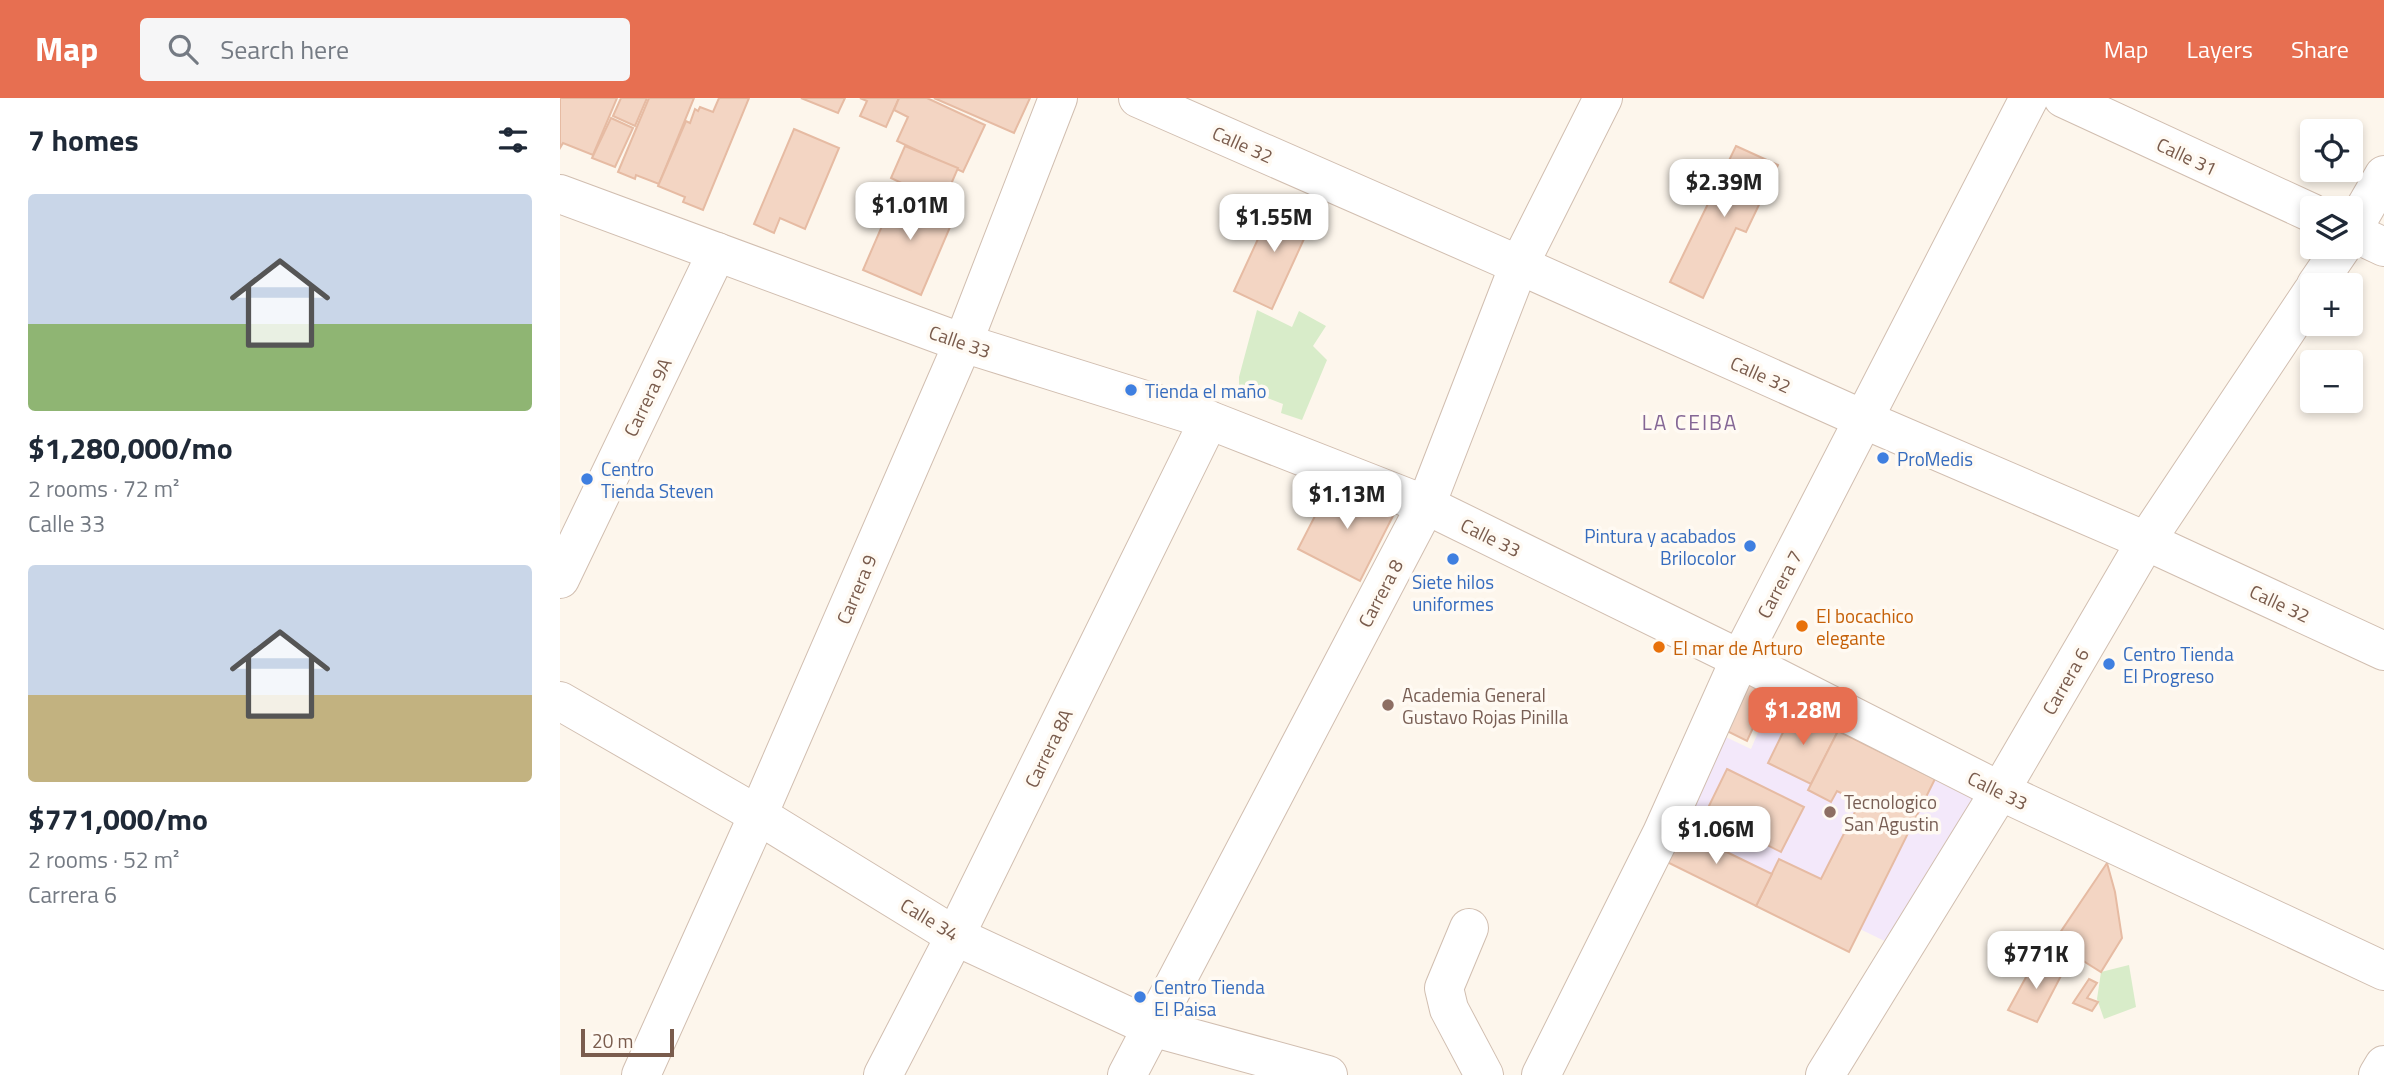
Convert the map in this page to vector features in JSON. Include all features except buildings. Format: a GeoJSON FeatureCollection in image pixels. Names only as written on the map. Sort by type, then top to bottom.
{"type":"FeatureCollection","features":[{"type":"Feature","properties":{"kind":"street","name":"Carrera 9"},"geometry":{"type":"LineString","coordinates":[[641,1075],[758,815],[963,343],[1058,98]]}},
{"type":"Feature","properties":{"kind":"street","name":"Calle 32"},"geometry":{"type":"LineString","coordinates":[[1138,98],[1865,420],[2146,541],[2384,651]]}},
{"type":"Feature","properties":{"kind":"street","name":"Carrera 8"},"geometry":{"type":"LineString","coordinates":[[1127,1075],[1426,505],[1519,265],[1604,98]]}},
{"type":"Feature","properties":{"kind":"street","name":"Carrera 7"},"geometry":{"type":"LineString","coordinates":[[1541,1075],[1662,832],[1740,659],[2029,98]]}},
{"type":"Feature","properties":{"kind":"street","name":"Calle 31"},"geometry":{"type":"LineString","coordinates":[[2063,98],[2300,207]]}},
{"type":"Feature","properties":{"kind":"street"},"geometry":{"type":"LineString","coordinates":[[2363,222],[2384,175]]}},
{"type":"Feature","properties":{"kind":"street","name":"Calle 33"},"geometry":{"type":"LineString","coordinates":[[560,194],[963,343],[1209,420],[1426,505],[1740,659],[2000,791],[2384,971]]}},
{"type":"Feature","properties":{"kind":"street","name":"Carrera 9A"},"geometry":{"type":"LineString","coordinates":[[560,579],[717,252]]}},
{"type":"Feature","properties":{"kind":"street"},"geometry":{"type":"LineString","coordinates":[[2326,273],[2338,259]]}},
{"type":"Feature","properties":{"kind":"street","name":"Carrera 6"},"geometry":{"type":"LineString","coordinates":[[1825,1075],[2000,791],[2146,541],[2300,310]]}},
{"type":"Feature","properties":{"kind":"street","name":"Carrera 8A"},"geometry":{"type":"LineString","coordinates":[[883,1075],[956,936],[1209,420]]}},
{"type":"Feature","properties":{"kind":"street","name":"Calle 34"},"geometry":{"type":"LineString","coordinates":[[560,701],[758,815],[956,936],[1152,1027],[1328,1075]]}},
{"type":"Feature","properties":{"kind":"street"},"geometry":{"type":"LineString","coordinates":[[1469,928],[1444,988],[1449,1009],[1484,1075]]}},
{"type":"Feature","properties":{"kind":"street"},"geometry":{"type":"LineString","coordinates":[[2378,1075],[2384,1065]]}},
{"type":"Feature","properties":{"kind":"shaded area","name":"Tecnologico San Agustin"},"geometry":{"type":"Polygon","coordinates":[[[1780,680],[2000,791],[1901,949],[1662,833],[1713,731],[1751,749],[1780,680]]]}},
{"type":"Feature","properties":{"kind":"green space"},"geometry":{"type":"Polygon","coordinates":[[[1257,310],[1292,327],[1299,311],[1326,326],[1313,346],[1327,360],[1302,420],[1281,413],[1283,404],[1239,387],[1239,377],[1257,310]]]}},
{"type":"Feature","properties":{"kind":"green space"},"geometry":{"type":"Polygon","coordinates":[[[2129,965],[2136,1007],[2104,1019],[2097,999],[2101,972],[2129,965]]]}},
{"type":"Feature","properties":{"kind":"place","name":"Tienda el maño"},"geometry":{"type":"Point","coordinates":[1131,390]}},
{"type":"Feature","properties":{"kind":"place","name":"ProMedis"},"geometry":{"type":"Point","coordinates":[1883,458]}},
{"type":"Feature","properties":{"kind":"place","name":"Centro Tienda Steven"},"geometry":{"type":"Point","coordinates":[587,479]}},
{"type":"Feature","properties":{"kind":"place","name":"Pintura y acabados Brilocolor"},"geometry":{"type":"Point","coordinates":[1750,546]}},
{"type":"Feature","properties":{"kind":"place","name":"Siete hilos uniformes"},"geometry":{"type":"Point","coordinates":[1453,559]}},
{"type":"Feature","properties":{"kind":"place","name":"El bocachico elegante"},"geometry":{"type":"Point","coordinates":[1802,626]}},
{"type":"Feature","properties":{"kind":"place","name":"El mar de Arturo"},"geometry":{"type":"Point","coordinates":[1659,647]}},
{"type":"Feature","properties":{"kind":"place","name":"Centro Tienda El Progreso"},"geometry":{"type":"Point","coordinates":[2109,664]}},
{"type":"Feature","properties":{"kind":"place","name":"Academia General Gustavo Rojas Pinilla"},"geometry":{"type":"Point","coordinates":[1388,705]}},
{"type":"Feature","properties":{"kind":"place","name":"Tecnologico San Agustin"},"geometry":{"type":"Point","coordinates":[1830,812]}},
{"type":"Feature","properties":{"kind":"place","name":"Centro Tienda El Paisa"},"geometry":{"type":"Point","coordinates":[1140,997]}},
{"type":"Feature","properties":{"kind":"district","name":"LA CEIBA"},"geometry":{"type":"Point","coordinates":[1690,422]}}]}
